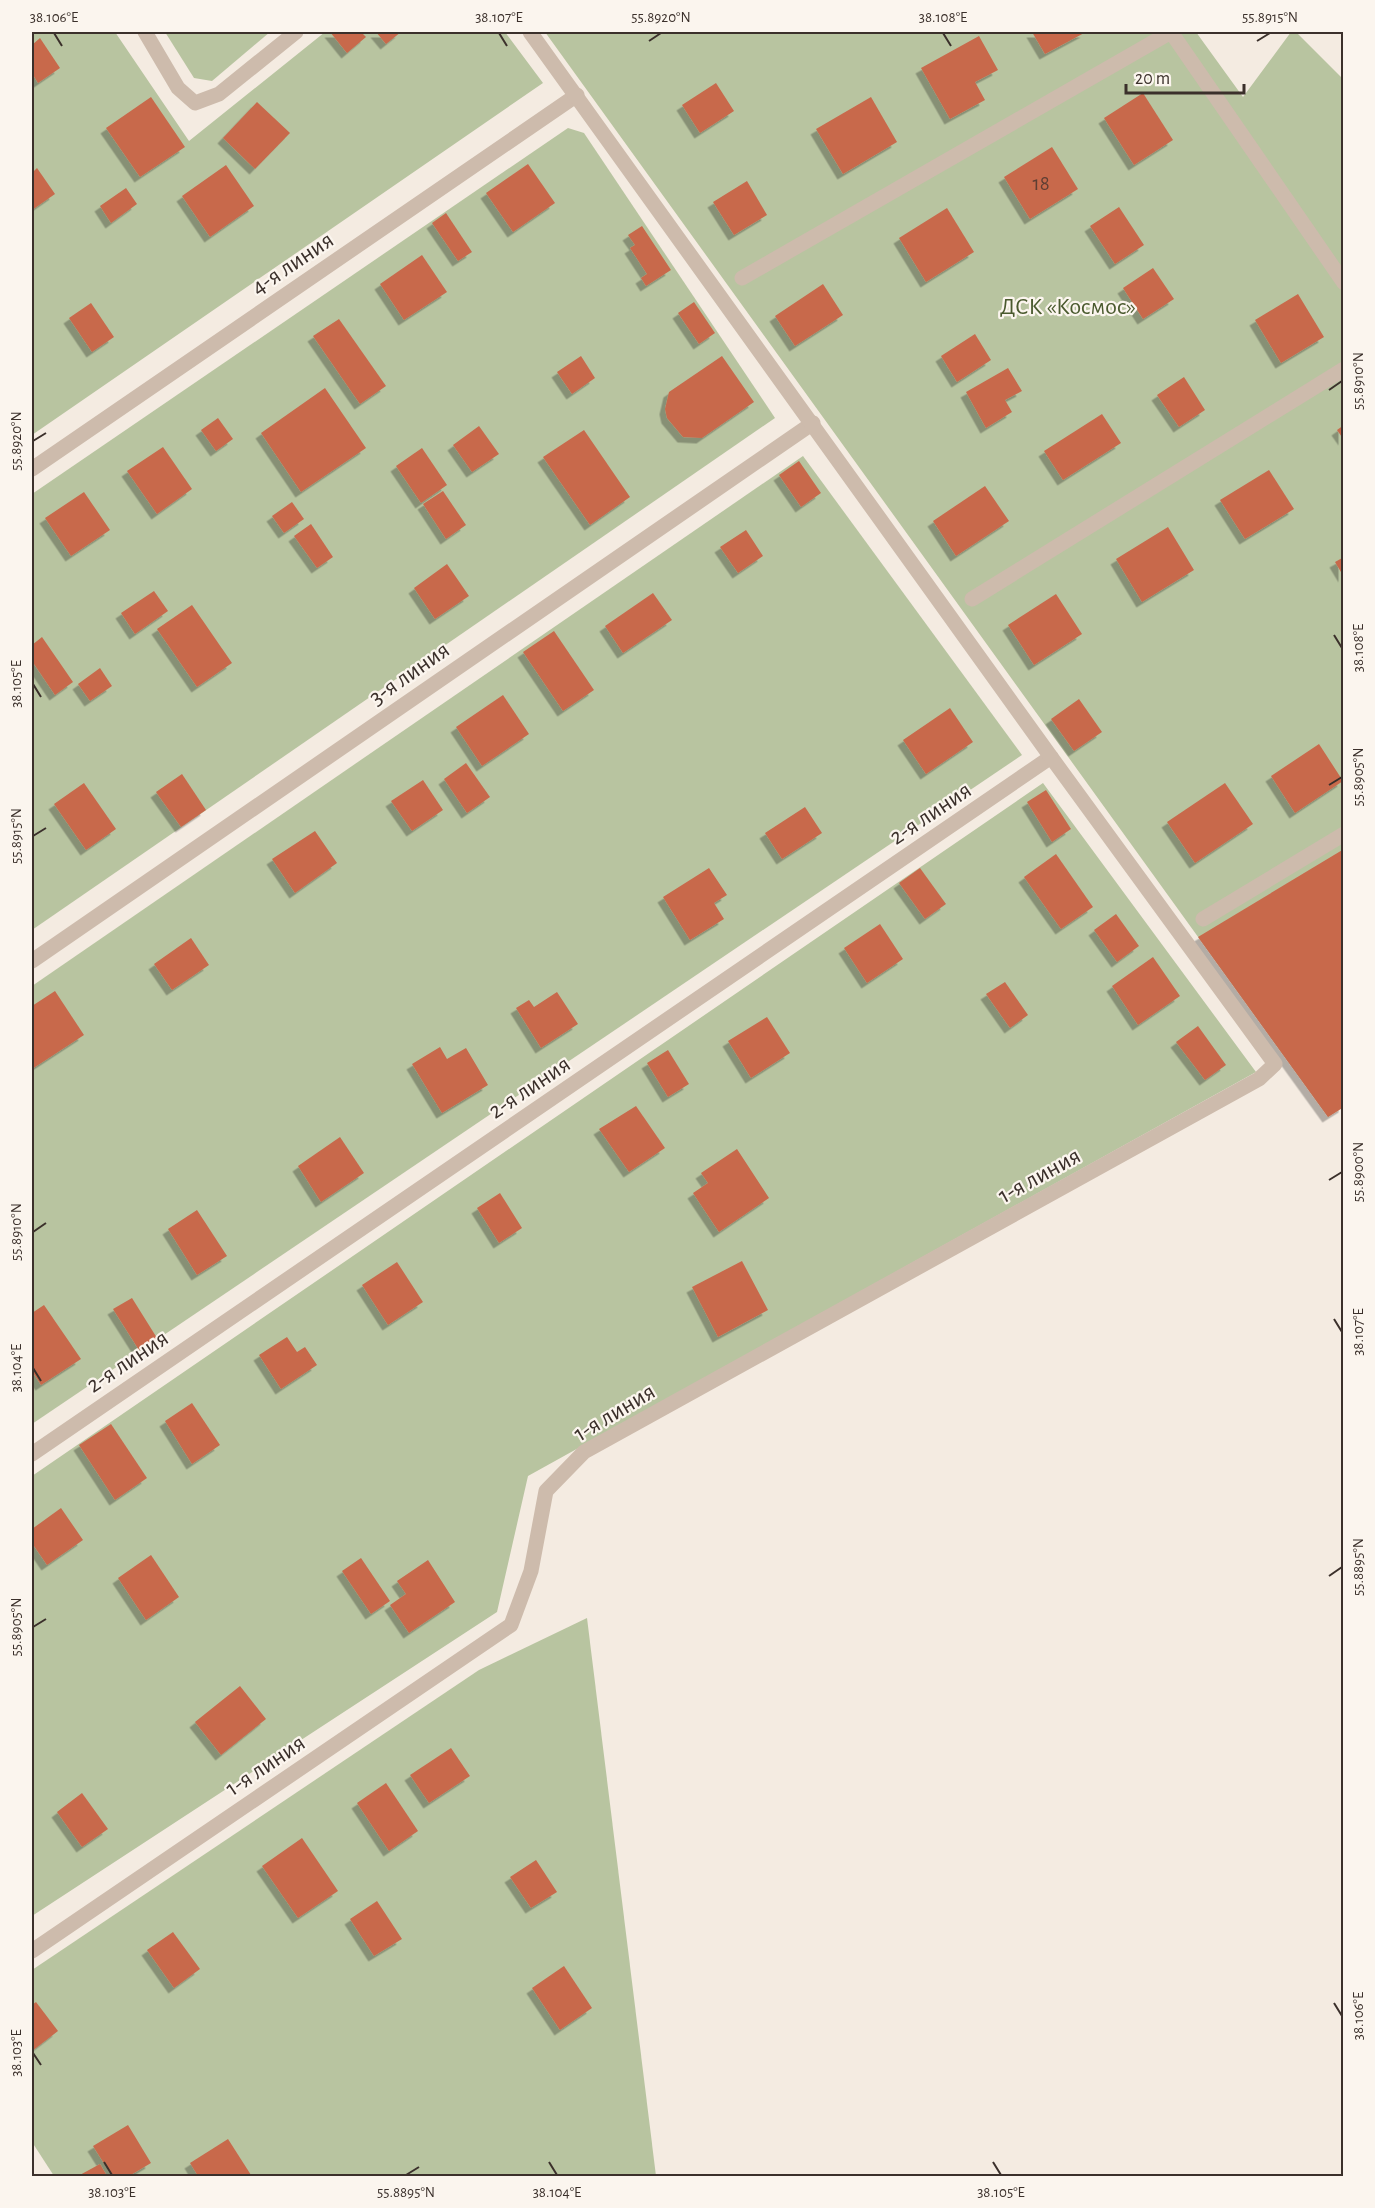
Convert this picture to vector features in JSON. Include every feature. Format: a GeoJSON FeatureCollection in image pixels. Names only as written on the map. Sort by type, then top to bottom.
{"type":"FeatureCollection","features":[{"type":"Feature","properties":{"kind":"lane"},"geometry":{"type":"LineString","coordinates":[[145,32],[178,88],[195,102],[219,94],[296,32]]}},
{"type":"Feature","properties":{"kind":"lane"},"geometry":{"type":"LineString","coordinates":[[530,32],[1051,757]]}},
{"type":"Feature","properties":{"kind":"lane"},"geometry":{"type":"LineString","coordinates":[[742,278],[1171,32],[1344,283]]}},
{"type":"Feature","properties":{"kind":"lane","name":"4-я линия"},"geometry":{"type":"LineString","coordinates":[[32,469],[577,95]]}},
{"type":"Feature","properties":{"kind":"lane"},"geometry":{"type":"LineString","coordinates":[[972,599],[1344,369]]}},
{"type":"Feature","properties":{"kind":"lane","name":"3-я линия"},"geometry":{"type":"LineString","coordinates":[[32,961],[813,423]]}},
{"type":"Feature","properties":{"kind":"lane","name":"1-я линия"},"geometry":{"type":"LineString","coordinates":[[32,1951],[511,1625],[531,1571],[546,1491],[585,1452],[1259,1079],[1275,1064],[1051,757]]}},
{"type":"Feature","properties":{"kind":"lane","name":"2-я линия"},"geometry":{"type":"LineString","coordinates":[[32,1454],[1051,757]]}},
{"type":"Feature","properties":{"kind":"lane"},"geometry":{"type":"LineString","coordinates":[[1203,920],[1344,834]]}},
{"type":"Feature","properties":{"kind":"green space"},"geometry":{"type":"Polygon","coordinates":[[[32,32],[115,32],[189,141],[325,32],[505,32],[543,83],[32,435],[32,32]]]}},
{"type":"Feature","properties":{"kind":"green space"},"geometry":{"type":"Polygon","coordinates":[[[165,32],[270,32],[212,81],[194,78],[165,32]]]}},
{"type":"Feature","properties":{"kind":"green space","name":"ДСК «Космос»"},"geometry":{"type":"Polygon","coordinates":[[[545,32],[1196,32],[1243,97],[1291,32],[1296,32],[1343,79],[1343,1107],[1328,1117],[545,32]]]}},
{"type":"Feature","properties":{"kind":"green space"},"geometry":{"type":"Polygon","coordinates":[[[568,128],[584,133],[775,418],[32,930],[32,494],[568,128]]]}},
{"type":"Feature","properties":{"kind":"green space"},"geometry":{"type":"Polygon","coordinates":[[[803,456],[1022,755],[32,1424],[32,986],[803,456]]]}},
{"type":"Feature","properties":{"kind":"green space"},"geometry":{"type":"Polygon","coordinates":[[[1043,783],[1256,1072],[528,1476],[497,1612],[32,1916],[32,1476],[1043,783]]]}},
{"type":"Feature","properties":{"kind":"green space"},"geometry":{"type":"Polygon","coordinates":[[[587,1618],[656,2176],[54,2176],[32,2142],[32,1970],[479,1670],[587,1618]]]}},
{"type":"Feature","properties":{"kind":"building"},"geometry":{"type":"Polygon","coordinates":[[[330,32],[361,32],[366,37],[347,53],[330,32]]]}},
{"type":"Feature","properties":{"kind":"building"},"geometry":{"type":"Polygon","coordinates":[[[376,32],[401,32],[386,44],[376,32]]]}},
{"type":"Feature","properties":{"kind":"building"},"geometry":{"type":"Polygon","coordinates":[[[1032,32],[1086,32],[1045,54],[1032,32]]]}},
{"type":"Feature","properties":{"kind":"building"},"geometry":{"type":"Polygon","coordinates":[[[979,36],[998,70],[975,82],[985,100],[950,119],[921,68],[979,36]]]}},
{"type":"Feature","properties":{"kind":"building"},"geometry":{"type":"Polygon","coordinates":[[[40,38],[60,68],[38,83],[32,73],[32,45],[40,38]]]}},
{"type":"Feature","properties":{"kind":"building"},"geometry":{"type":"Polygon","coordinates":[[[716,83],[734,111],[700,133],[682,105],[716,83]]]}},
{"type":"Feature","properties":{"kind":"building"},"geometry":{"type":"Polygon","coordinates":[[[1143,93],[1173,140],[1134,165],[1104,118],[1143,93]]]}},
{"type":"Feature","properties":{"kind":"building"},"geometry":{"type":"Polygon","coordinates":[[[151,97],[185,147],[140,177],[106,128],[151,97]]]}},
{"type":"Feature","properties":{"kind":"building"},"geometry":{"type":"Polygon","coordinates":[[[871,97],[897,142],[843,174],[816,129],[871,97]]]}},
{"type":"Feature","properties":{"kind":"building"},"geometry":{"type":"Polygon","coordinates":[[[257,102],[290,133],[255,169],[223,138],[257,102]]]}},
{"type":"Feature","properties":{"kind":"building"},"geometry":{"type":"Polygon","coordinates":[[[1052,147],[1078,189],[1030,219],[1004,177],[1052,147]]]}},
{"type":"Feature","properties":{"kind":"building"},"geometry":{"type":"Polygon","coordinates":[[[528,164],[555,203],[513,232],[486,193],[528,164]]]}},
{"type":"Feature","properties":{"kind":"building"},"geometry":{"type":"Polygon","coordinates":[[[226,165],[254,206],[210,237],[182,196],[226,165]]]}},
{"type":"Feature","properties":{"kind":"building"},"geometry":{"type":"Polygon","coordinates":[[[37,168],[55,194],[32,210],[32,173],[37,168]]]}},
{"type":"Feature","properties":{"kind":"building"},"geometry":{"type":"Polygon","coordinates":[[[747,181],[767,215],[734,235],[713,202],[747,181]]]}},
{"type":"Feature","properties":{"kind":"building"},"geometry":{"type":"Polygon","coordinates":[[[126,188],[137,204],[111,223],[100,206],[126,188]]]}},
{"type":"Feature","properties":{"kind":"building"},"geometry":{"type":"Polygon","coordinates":[[[1119,207],[1144,245],[1115,264],[1090,226],[1119,207]]]}},
{"type":"Feature","properties":{"kind":"building"},"geometry":{"type":"Polygon","coordinates":[[[947,208],[974,252],[926,282],[899,238],[947,208]]]}},
{"type":"Feature","properties":{"kind":"building"},"geometry":{"type":"Polygon","coordinates":[[[446,213],[472,252],[458,261],[432,223],[446,213]]]}},
{"type":"Feature","properties":{"kind":"building"},"geometry":{"type":"Polygon","coordinates":[[[642,226],[671,270],[646,286],[641,278],[647,274],[630,248],[635,245],[628,235],[642,226]]]}},
{"type":"Feature","properties":{"kind":"building"},"geometry":{"type":"Polygon","coordinates":[[[422,255],[447,292],[404,320],[380,284],[422,255]]]}},
{"type":"Feature","properties":{"kind":"building"},"geometry":{"type":"Polygon","coordinates":[[[1153,268],[1174,299],[1143,319],[1123,288],[1153,268]]]}},
{"type":"Feature","properties":{"kind":"building"},"geometry":{"type":"Polygon","coordinates":[[[823,284],[843,315],[795,346],[775,316],[823,284]]]}},
{"type":"Feature","properties":{"kind":"building"},"geometry":{"type":"Polygon","coordinates":[[[1298,294],[1324,337],[1281,363],[1255,320],[1298,294]]]}},
{"type":"Feature","properties":{"kind":"building"},"geometry":{"type":"Polygon","coordinates":[[[694,302],[715,333],[699,344],[678,313],[694,302]]]}},
{"type":"Feature","properties":{"kind":"building"},"geometry":{"type":"Polygon","coordinates":[[[91,303],[114,337],[92,352],[69,318],[91,303]]]}},
{"type":"Feature","properties":{"kind":"building"},"geometry":{"type":"Polygon","coordinates":[[[339,319],[386,386],[360,404],[313,336],[339,319]]]}},
{"type":"Feature","properties":{"kind":"building"},"geometry":{"type":"Polygon","coordinates":[[[975,334],[991,360],[957,382],[941,356],[975,334]]]}},
{"type":"Feature","properties":{"kind":"building"},"geometry":{"type":"Polygon","coordinates":[[[581,356],[595,378],[572,394],[557,372],[581,356]]]}},
{"type":"Feature","properties":{"kind":"building"},"geometry":{"type":"Polygon","coordinates":[[[722,356],[754,402],[702,438],[683,437],[667,418],[665,409],[669,392],[722,356]]]}},
{"type":"Feature","properties":{"kind":"building"},"geometry":{"type":"Polygon","coordinates":[[[1008,368],[1022,391],[1005,400],[1012,412],[986,428],[966,392],[1008,368]]]}},
{"type":"Feature","properties":{"kind":"building"},"geometry":{"type":"Polygon","coordinates":[[[1184,377],[1205,410],[1179,427],[1157,395],[1184,377]]]}},
{"type":"Feature","properties":{"kind":"building"},"geometry":{"type":"Polygon","coordinates":[[[325,388],[366,448],[301,492],[261,433],[325,388]]]}},
{"type":"Feature","properties":{"kind":"building"},"geometry":{"type":"Polygon","coordinates":[[[1102,414],[1121,443],[1063,480],[1044,451],[1102,414]]]}},
{"type":"Feature","properties":{"kind":"building"},"geometry":{"type":"Polygon","coordinates":[[[218,418],[233,439],[216,451],[201,430],[218,418]]]}},
{"type":"Feature","properties":{"kind":"building"},"geometry":{"type":"Polygon","coordinates":[[[1344,425],[1344,440],[1337,430],[1344,425]]]}},
{"type":"Feature","properties":{"kind":"building"},"geometry":{"type":"Polygon","coordinates":[[[479,426],[499,454],[472,472],[453,445],[479,426]]]}},
{"type":"Feature","properties":{"kind":"building"},"geometry":{"type":"Polygon","coordinates":[[[584,430],[630,497],[590,525],[543,457],[584,430]]]}},
{"type":"Feature","properties":{"kind":"building"},"geometry":{"type":"Polygon","coordinates":[[[163,447],[192,489],[157,514],[127,471],[163,447]]]}},
{"type":"Feature","properties":{"kind":"building"},"geometry":{"type":"Polygon","coordinates":[[[422,448],[447,485],[421,503],[396,466],[422,448]]]}},
{"type":"Feature","properties":{"kind":"building"},"geometry":{"type":"Polygon","coordinates":[[[799,461],[821,493],[801,507],[779,475],[799,461]]]}},
{"type":"Feature","properties":{"kind":"building"},"geometry":{"type":"Polygon","coordinates":[[[1269,470],[1294,509],[1245,539],[1220,500],[1269,470]]]}},
{"type":"Feature","properties":{"kind":"building"},"geometry":{"type":"Polygon","coordinates":[[[985,486],[1009,521],[956,556],[933,521],[985,486]]]}},
{"type":"Feature","properties":{"kind":"building"},"geometry":{"type":"Polygon","coordinates":[[[443,491],[466,525],[446,539],[423,504],[443,491]]]}},
{"type":"Feature","properties":{"kind":"building"},"geometry":{"type":"Polygon","coordinates":[[[84,492],[110,530],[71,556],[45,518],[84,492]]]}},
{"type":"Feature","properties":{"kind":"building"},"geometry":{"type":"Polygon","coordinates":[[[292,502],[304,519],[284,533],[272,516],[292,502]]]}},
{"type":"Feature","properties":{"kind":"building"},"geometry":{"type":"Polygon","coordinates":[[[311,524],[333,557],[317,568],[294,536],[311,524]]]}},
{"type":"Feature","properties":{"kind":"building"},"geometry":{"type":"Polygon","coordinates":[[[1168,527],[1194,570],[1142,602],[1116,559],[1168,527]]]}},
{"type":"Feature","properties":{"kind":"building"},"geometry":{"type":"Polygon","coordinates":[[[746,530],[763,556],[738,573],[720,547],[746,530]]]}},
{"type":"Feature","properties":{"kind":"building"},"geometry":{"type":"Polygon","coordinates":[[[1344,557],[1344,577],[1335,562],[1344,557]]]}},
{"type":"Feature","properties":{"kind":"building"},"geometry":{"type":"Polygon","coordinates":[[[447,564],[469,596],[435,619],[414,588],[447,564]]]}},
{"type":"Feature","properties":{"kind":"building"},"geometry":{"type":"Polygon","coordinates":[[[154,591],[168,611],[135,634],[121,613],[154,591]]]}},
{"type":"Feature","properties":{"kind":"building"},"geometry":{"type":"Polygon","coordinates":[[[653,593],[672,620],[623,653],[605,626],[653,593]]]}},
{"type":"Feature","properties":{"kind":"building"},"geometry":{"type":"Polygon","coordinates":[[[1056,594],[1082,634],[1034,665],[1008,625],[1056,594]]]}},
{"type":"Feature","properties":{"kind":"building"},"geometry":{"type":"Polygon","coordinates":[[[192,605],[232,663],[197,687],[157,629],[192,605]]]}},
{"type":"Feature","properties":{"kind":"building"},"geometry":{"type":"Polygon","coordinates":[[[554,631],[594,690],[563,711],[523,652],[554,631]]]}},
{"type":"Feature","properties":{"kind":"building"},"geometry":{"type":"Polygon","coordinates":[[[42,637],[73,682],[55,695],[32,661],[32,645],[42,637]]]}},
{"type":"Feature","properties":{"kind":"building"},"geometry":{"type":"Polygon","coordinates":[[[100,668],[112,686],[90,701],[78,684],[100,668]]]}},
{"type":"Feature","properties":{"kind":"building"},"geometry":{"type":"Polygon","coordinates":[[[503,695],[529,734],[482,766],[456,727],[503,695]]]}},
{"type":"Feature","properties":{"kind":"building"},"geometry":{"type":"Polygon","coordinates":[[[1079,699],[1102,732],[1074,751],[1051,719],[1079,699]]]}},
{"type":"Feature","properties":{"kind":"building"},"geometry":{"type":"Polygon","coordinates":[[[950,708],[973,742],[926,774],[903,740],[950,708]]]}},
{"type":"Feature","properties":{"kind":"building"},"geometry":{"type":"Polygon","coordinates":[[[1319,744],[1343,781],[1295,813],[1271,776],[1319,744]]]}},
{"type":"Feature","properties":{"kind":"building"},"geometry":{"type":"Polygon","coordinates":[[[466,763],[490,797],[467,813],[444,779],[466,763]]]}},
{"type":"Feature","properties":{"kind":"building"},"geometry":{"type":"Polygon","coordinates":[[[182,774],[206,810],[181,827],[156,792],[182,774]]]}},
{"type":"Feature","properties":{"kind":"building"},"geometry":{"type":"Polygon","coordinates":[[[423,780],[443,810],[412,831],[391,801],[423,780]]]}},
{"type":"Feature","properties":{"kind":"building"},"geometry":{"type":"Polygon","coordinates":[[[84,783],[116,829],[86,850],[54,804],[84,783]]]}},
{"type":"Feature","properties":{"kind":"building"},"geometry":{"type":"Polygon","coordinates":[[[1225,783],[1253,824],[1195,863],[1167,822],[1225,783]]]}},
{"type":"Feature","properties":{"kind":"building"},"geometry":{"type":"Polygon","coordinates":[[[1046,790],[1071,829],[1052,842],[1027,802],[1046,790]]]}},
{"type":"Feature","properties":{"kind":"building"},"geometry":{"type":"Polygon","coordinates":[[[805,807],[822,833],[782,859],[765,833],[805,807]]]}},
{"type":"Feature","properties":{"kind":"building"},"geometry":{"type":"Polygon","coordinates":[[[315,831],[337,863],[295,893],[272,859],[315,831]]]}},
{"type":"Feature","properties":{"kind":"building"},"geometry":{"type":"Polygon","coordinates":[[[1344,849],[1344,1107],[1328,1117],[1198,937],[1344,849]]]}},
{"type":"Feature","properties":{"kind":"building"},"geometry":{"type":"Polygon","coordinates":[[[1056,854],[1093,907],[1061,929],[1024,877],[1056,854]]]}},
{"type":"Feature","properties":{"kind":"building"},"geometry":{"type":"Polygon","coordinates":[[[709,868],[727,895],[714,903],[724,919],[690,940],[663,897],[709,868]]]}},
{"type":"Feature","properties":{"kind":"building"},"geometry":{"type":"Polygon","coordinates":[[[920,868],[946,904],[925,919],[899,883],[920,868]]]}},
{"type":"Feature","properties":{"kind":"building"},"geometry":{"type":"Polygon","coordinates":[[[1116,914],[1139,946],[1117,962],[1094,930],[1116,914]]]}},
{"type":"Feature","properties":{"kind":"building"},"geometry":{"type":"Polygon","coordinates":[[[880,924],[903,959],[867,983],[844,948],[880,924]]]}},
{"type":"Feature","properties":{"kind":"building"},"geometry":{"type":"Polygon","coordinates":[[[191,938],[209,965],[172,990],[154,964],[191,938]]]}},
{"type":"Feature","properties":{"kind":"building"},"geometry":{"type":"Polygon","coordinates":[[[1153,957],[1180,996],[1138,1025],[1112,986],[1153,957]]]}},
{"type":"Feature","properties":{"kind":"building"},"geometry":{"type":"Polygon","coordinates":[[[1005,982],[1028,1015],[1010,1028],[986,994],[1005,982]]]}},
{"type":"Feature","properties":{"kind":"building"},"geometry":{"type":"Polygon","coordinates":[[[55,991],[84,1035],[32,1069],[32,1006],[55,991]]]}},
{"type":"Feature","properties":{"kind":"building"},"geometry":{"type":"Polygon","coordinates":[[[557,992],[578,1024],[541,1048],[516,1008],[529,1000],[534,1007],[557,992]]]}},
{"type":"Feature","properties":{"kind":"building"},"geometry":{"type":"Polygon","coordinates":[[[767,1017],[790,1053],[751,1078],[728,1041],[767,1017]]]}},
{"type":"Feature","properties":{"kind":"building"},"geometry":{"type":"Polygon","coordinates":[[[1198,1026],[1226,1065],[1205,1080],[1176,1042],[1198,1026]]]}},
{"type":"Feature","properties":{"kind":"building"},"geometry":{"type":"Polygon","coordinates":[[[440,1047],[447,1059],[466,1048],[488,1085],[442,1113],[412,1064],[440,1047]]]}},
{"type":"Feature","properties":{"kind":"building"},"geometry":{"type":"Polygon","coordinates":[[[668,1050],[689,1084],[668,1097],[647,1063],[668,1050]]]}},
{"type":"Feature","properties":{"kind":"building"},"geometry":{"type":"Polygon","coordinates":[[[636,1106],[665,1148],[629,1172],[599,1129],[636,1106]]]}},
{"type":"Feature","properties":{"kind":"building"},"geometry":{"type":"Polygon","coordinates":[[[340,1137],[364,1173],[321,1202],[298,1166],[340,1137]]]}},
{"type":"Feature","properties":{"kind":"building"},"geometry":{"type":"Polygon","coordinates":[[[737,1149],[769,1198],[719,1232],[693,1193],[708,1183],[701,1173],[737,1149]]]}},
{"type":"Feature","properties":{"kind":"building"},"geometry":{"type":"Polygon","coordinates":[[[500,1193],[522,1228],[499,1243],[477,1208],[500,1193]]]}},
{"type":"Feature","properties":{"kind":"building"},"geometry":{"type":"Polygon","coordinates":[[[197,1210],[227,1256],[197,1275],[168,1229],[197,1210]]]}},
{"type":"Feature","properties":{"kind":"building"},"geometry":{"type":"Polygon","coordinates":[[[742,1261],[768,1310],[718,1337],[692,1287],[742,1261]]]}},
{"type":"Feature","properties":{"kind":"building"},"geometry":{"type":"Polygon","coordinates":[[[397,1262],[423,1302],[388,1325],[362,1285],[397,1262]]]}},
{"type":"Feature","properties":{"kind":"building"},"geometry":{"type":"Polygon","coordinates":[[[132,1298],[157,1338],[139,1350],[113,1309],[132,1298]]]}},
{"type":"Feature","properties":{"kind":"building"},"geometry":{"type":"Polygon","coordinates":[[[44,1305],[81,1359],[41,1385],[32,1371],[32,1313],[44,1305]]]}},
{"type":"Feature","properties":{"kind":"building"},"geometry":{"type":"Polygon","coordinates":[[[287,1337],[297,1352],[305,1347],[317,1365],[281,1389],[259,1355],[287,1337]]]}},
{"type":"Feature","properties":{"kind":"building"},"geometry":{"type":"Polygon","coordinates":[[[192,1403],[220,1445],[192,1464],[165,1421],[192,1403]]]}},
{"type":"Feature","properties":{"kind":"building"},"geometry":{"type":"Polygon","coordinates":[[[111,1424],[147,1478],[115,1500],[79,1445],[111,1424]]]}},
{"type":"Feature","properties":{"kind":"building"},"geometry":{"type":"Polygon","coordinates":[[[61,1508],[83,1540],[47,1565],[32,1543],[32,1529],[61,1508]]]}},
{"type":"Feature","properties":{"kind":"building"},"geometry":{"type":"Polygon","coordinates":[[[151,1555],[179,1597],[146,1620],[118,1578],[151,1555]]]}},
{"type":"Feature","properties":{"kind":"building"},"geometry":{"type":"Polygon","coordinates":[[[361,1558],[390,1601],[371,1614],[342,1571],[361,1558]]]}},
{"type":"Feature","properties":{"kind":"building"},"geometry":{"type":"Polygon","coordinates":[[[428,1560],[455,1602],[409,1633],[390,1605],[406,1594],[397,1581],[428,1560]]]}},
{"type":"Feature","properties":{"kind":"building"},"geometry":{"type":"Polygon","coordinates":[[[240,1686],[266,1719],[221,1755],[195,1722],[240,1686]]]}},
{"type":"Feature","properties":{"kind":"building"},"geometry":{"type":"Polygon","coordinates":[[[451,1748],[470,1776],[429,1803],[410,1775],[451,1748]]]}},
{"type":"Feature","properties":{"kind":"building"},"geometry":{"type":"Polygon","coordinates":[[[386,1783],[418,1831],[389,1851],[357,1803],[386,1783]]]}},
{"type":"Feature","properties":{"kind":"building"},"geometry":{"type":"Polygon","coordinates":[[[82,1793],[108,1829],[82,1847],[57,1812],[82,1793]]]}},
{"type":"Feature","properties":{"kind":"building"},"geometry":{"type":"Polygon","coordinates":[[[302,1838],[338,1891],[298,1918],[262,1866],[302,1838]]]}},
{"type":"Feature","properties":{"kind":"building"},"geometry":{"type":"Polygon","coordinates":[[[536,1860],[557,1892],[531,1908],[510,1877],[536,1860]]]}},
{"type":"Feature","properties":{"kind":"building"},"geometry":{"type":"Polygon","coordinates":[[[377,1901],[402,1939],[374,1956],[350,1919],[377,1901]]]}},
{"type":"Feature","properties":{"kind":"building"},"geometry":{"type":"Polygon","coordinates":[[[173,1932],[200,1969],[174,1988],[147,1950],[173,1932]]]}},
{"type":"Feature","properties":{"kind":"building"},"geometry":{"type":"Polygon","coordinates":[[[564,1966],[592,2008],[560,2030],[532,1988],[564,1966]]]}},
{"type":"Feature","properties":{"kind":"building"},"geometry":{"type":"Polygon","coordinates":[[[36,2002],[58,2031],[32,2051],[32,2005],[36,2002]]]}},
{"type":"Feature","properties":{"kind":"building"},"geometry":{"type":"Polygon","coordinates":[[[128,2125],[151,2163],[129,2176],[112,2176],[93,2146],[128,2125]]]}},
{"type":"Feature","properties":{"kind":"building"},"geometry":{"type":"Polygon","coordinates":[[[228,2139],[251,2175],[198,2176],[190,2163],[228,2139]]]}},
{"type":"Feature","properties":{"kind":"building"},"geometry":{"type":"Polygon","coordinates":[[[100,2164],[107,2176],[78,2176],[100,2164]]]}}]}
